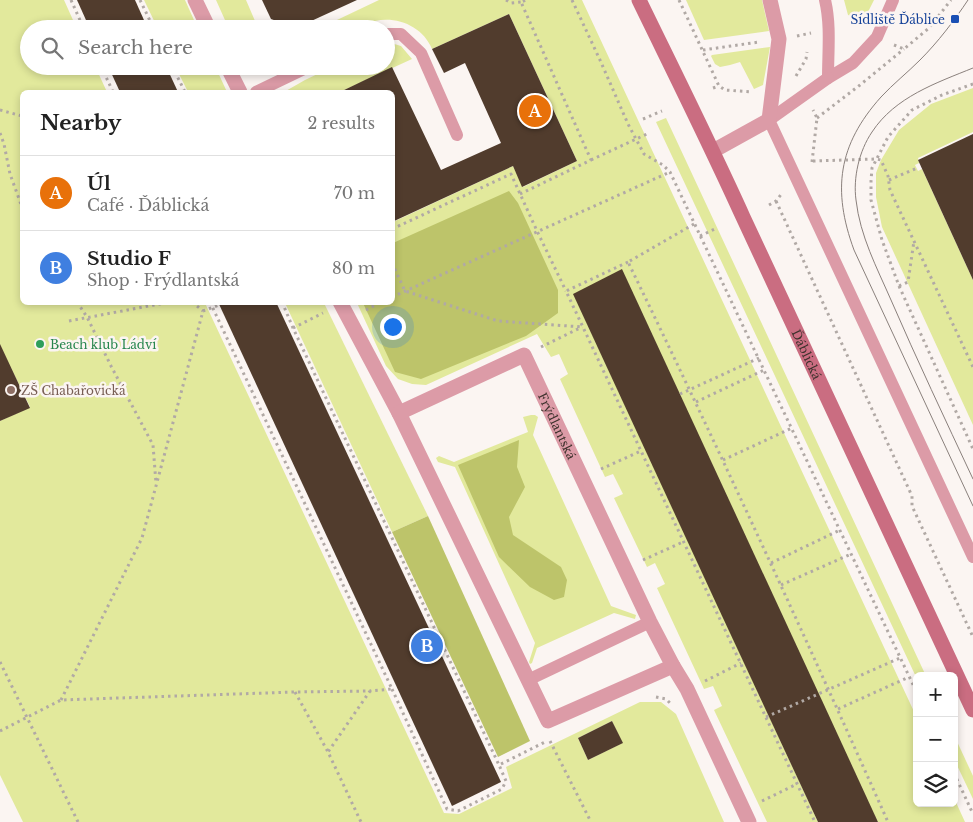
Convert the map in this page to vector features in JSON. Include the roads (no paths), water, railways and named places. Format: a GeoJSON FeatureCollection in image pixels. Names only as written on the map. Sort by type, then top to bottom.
{"type":"FeatureCollection","features":[{"type":"Feature","properties":{"kind":"main road","name":"Ďáblická"},"geometry":{"type":"LineString","coordinates":[[639,0],[713,151],[973,710]]}},
{"type":"Feature","properties":{"kind":"street"},"geometry":{"type":"LineString","coordinates":[[195,0],[205,20]]}},
{"type":"Feature","properties":{"kind":"street"},"geometry":{"type":"LineString","coordinates":[[713,151],[769,120],[779,39],[770,0]]}},
{"type":"Feature","properties":{"kind":"street"},"geometry":{"type":"LineString","coordinates":[[232,75],[239,90]]}},
{"type":"Feature","properties":{"kind":"street"},"geometry":{"type":"LineString","coordinates":[[342,306],[399,413],[548,721],[673,666]]}},
{"type":"Feature","properties":{"kind":"street","name":"Frýdlantská"},"geometry":{"type":"LineString","coordinates":[[399,413],[524,355],[624,569],[673,666],[687,689],[746,816]]}},
{"type":"Feature","properties":{"kind":"lane"},"geometry":{"type":"LineString","coordinates":[[825,0],[829,30],[828,78]]}},
{"type":"Feature","properties":{"kind":"lane"},"geometry":{"type":"LineString","coordinates":[[893,0],[877,37],[853,63],[828,78],[769,120],[973,557]]}},
{"type":"Feature","properties":{"kind":"lane"},"geometry":{"type":"LineString","coordinates":[[395,34],[401,34],[421,53],[457,135]]}},
{"type":"Feature","properties":{"kind":"lane"},"geometry":{"type":"LineString","coordinates":[[260,90],[291,75]]}},
{"type":"Feature","properties":{"kind":"lane"},"geometry":{"type":"LineString","coordinates":[[528,680],[650,622]]}},
{"type":"Feature","properties":{"kind":"tram line"},"geometry":{"type":"LineString","coordinates":[[968,0],[933,46],[881,97],[867,115],[848,151],[843,169],[842,188],[843,208],[854,250],[973,506]]}},
{"type":"Feature","properties":{"kind":"tram line"},"geometry":{"type":"LineString","coordinates":[[973,68],[917,92],[892,109],[867,139],[860,156],[855,183],[858,213],[870,252],[973,479]]}},
{"type":"Feature","properties":{"kind":"place","name":"Sídliště Ďáblice"},"geometry":{"type":"Point","coordinates":[955,19]}},
{"type":"Feature","properties":{"kind":"place","name":"Úl"},"geometry":{"type":"Point","coordinates":[535,111]}},
{"type":"Feature","properties":{"kind":"place","name":"Beach klub Ládví"},"geometry":{"type":"Point","coordinates":[40,344]}},
{"type":"Feature","properties":{"kind":"place","name":"ZŠ Chabařovická"},"geometry":{"type":"Point","coordinates":[11,390]}},
{"type":"Feature","properties":{"kind":"place","name":"Studio F"},"geometry":{"type":"Point","coordinates":[427,646]}}]}
